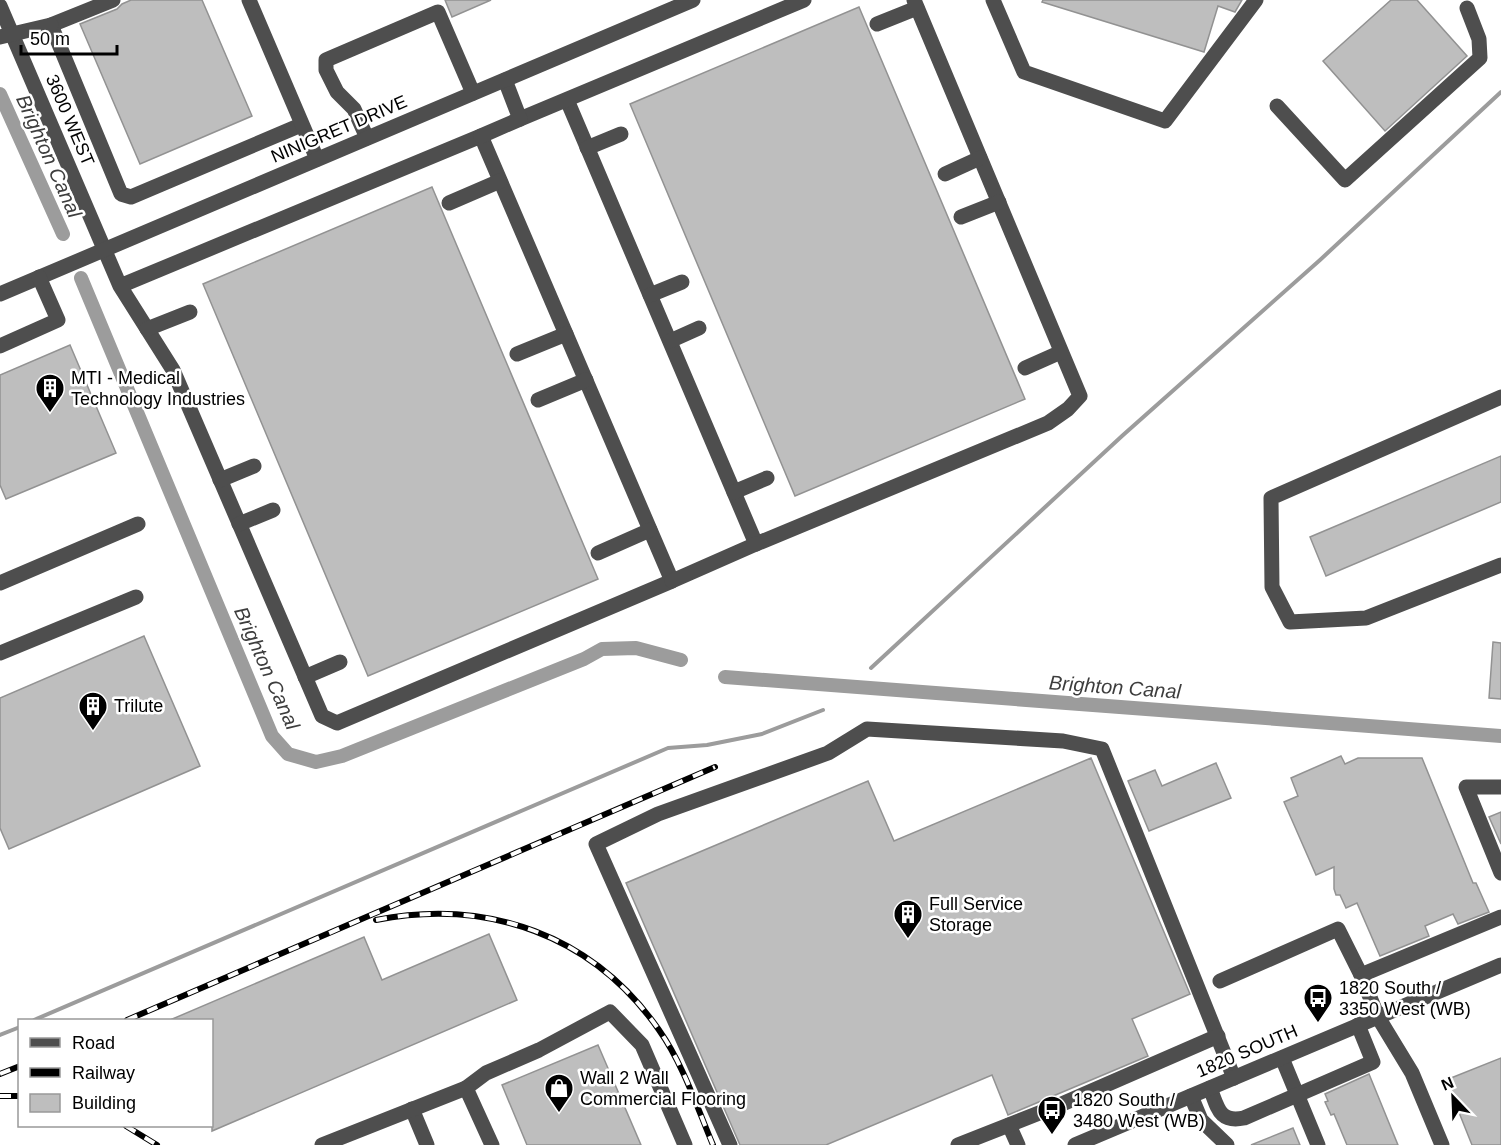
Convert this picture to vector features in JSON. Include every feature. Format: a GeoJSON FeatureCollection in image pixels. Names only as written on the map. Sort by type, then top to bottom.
{"type":"FeatureCollection","features":[{"type":"Feature","properties":{"kind":"street"},"geometry":{"type":"LineString","coordinates":[[6,36],[51,25],[112,0]]}},
{"type":"Feature","properties":{"kind":"street"},"geometry":{"type":"LineString","coordinates":[[249,0],[317,159]]}},
{"type":"Feature","properties":{"kind":"street","name":"NINIGRET DRIVE"},"geometry":{"type":"LineString","coordinates":[[0,294],[693,0]]}},
{"type":"Feature","properties":{"kind":"street"},"geometry":{"type":"LineString","coordinates":[[120,286],[804,0]]}},
{"type":"Feature","properties":{"kind":"street"},"geometry":{"type":"LineString","coordinates":[[993,0],[1024,72],[1165,121],[1257,0]]}},
{"type":"Feature","properties":{"kind":"street"},"geometry":{"type":"LineString","coordinates":[[1277,106],[1345,180],[1480,58],[1479,39],[1466,3]]}},
{"type":"Feature","properties":{"kind":"street"},"geometry":{"type":"LineString","coordinates":[[877,24],[916,4],[1062,352],[1025,368]]}},
{"type":"Feature","properties":{"kind":"street","name":"3600 WEST"},"geometry":{"type":"LineString","coordinates":[[0,6],[6,36],[120,286],[173,370],[322,716],[337,723],[756,544],[1048,423],[1068,409],[1080,396],[1062,352]]}},
{"type":"Feature","properties":{"kind":"street"},"geometry":{"type":"LineString","coordinates":[[367,138],[354,109],[337,92],[327,70],[326,60],[438,12],[473,93]]}},
{"type":"Feature","properties":{"kind":"street"},"geometry":{"type":"LineString","coordinates":[[51,25],[121,194],[131,197],[301,125]]}},
{"type":"Feature","properties":{"kind":"street"},"geometry":{"type":"LineString","coordinates":[[505,80],[520,119]]}},
{"type":"Feature","properties":{"kind":"street"},"geometry":{"type":"LineString","coordinates":[[567,100],[756,544]]}},
{"type":"Feature","properties":{"kind":"street"},"geometry":{"type":"LineString","coordinates":[[587,148],[621,134]]}},
{"type":"Feature","properties":{"kind":"street"},"geometry":{"type":"LineString","coordinates":[[481,136],[672,581]]}},
{"type":"Feature","properties":{"kind":"street"},"geometry":{"type":"LineString","coordinates":[[945,174],[980,158]]}},
{"type":"Feature","properties":{"kind":"street"},"geometry":{"type":"LineString","coordinates":[[449,203],[500,181]]}},
{"type":"Feature","properties":{"kind":"street"},"geometry":{"type":"LineString","coordinates":[[961,217],[999,202]]}},
{"type":"Feature","properties":{"kind":"street"},"geometry":{"type":"LineString","coordinates":[[0,346],[58,320],[39,277]]}},
{"type":"Feature","properties":{"kind":"street"},"geometry":{"type":"LineString","coordinates":[[650,295],[682,282]]}},
{"type":"Feature","properties":{"kind":"street"},"geometry":{"type":"LineString","coordinates":[[147,329],[190,312]]}},
{"type":"Feature","properties":{"kind":"street"},"geometry":{"type":"LineString","coordinates":[[670,341],[699,328]]}},
{"type":"Feature","properties":{"kind":"street"},"geometry":{"type":"LineString","coordinates":[[517,354],[566,333]]}},
{"type":"Feature","properties":{"kind":"street"},"geometry":{"type":"LineString","coordinates":[[538,400],[586,380]]}},
{"type":"Feature","properties":{"kind":"street"},"geometry":{"type":"LineString","coordinates":[[1501,397],[1271,498],[1272,587],[1290,622],[1366,618],[1501,566]]}},
{"type":"Feature","properties":{"kind":"street"},"geometry":{"type":"LineString","coordinates":[[220,480],[254,466]]}},
{"type":"Feature","properties":{"kind":"street"},"geometry":{"type":"LineString","coordinates":[[734,492],[767,478]]}},
{"type":"Feature","properties":{"kind":"street"},"geometry":{"type":"LineString","coordinates":[[239,524],[273,510]]}},
{"type":"Feature","properties":{"kind":"street"},"geometry":{"type":"LineString","coordinates":[[0,583],[138,524]]}},
{"type":"Feature","properties":{"kind":"street"},"geometry":{"type":"LineString","coordinates":[[598,553],[650,530]]}},
{"type":"Feature","properties":{"kind":"street"},"geometry":{"type":"LineString","coordinates":[[0,653],[136,597]]}},
{"type":"Feature","properties":{"kind":"street"},"geometry":{"type":"LineString","coordinates":[[305,677],[340,662]]}},
{"type":"Feature","properties":{"kind":"street"},"geometry":{"type":"LineString","coordinates":[[730,1145],[596,844],[658,814],[828,753],[867,729],[1063,741],[1102,749],[1234,1078]]}},
{"type":"Feature","properties":{"kind":"street"},"geometry":{"type":"LineString","coordinates":[[1501,787],[1466,787],[1501,873]]}},
{"type":"Feature","properties":{"kind":"street"},"geometry":{"type":"LineString","coordinates":[[1361,975],[1501,916]]}},
{"type":"Feature","properties":{"kind":"street"},"geometry":{"type":"LineString","coordinates":[[1220,981],[1338,928],[1378,1017],[1413,1073],[1442,1145]]}},
{"type":"Feature","properties":{"kind":"street","name":"1820 SOUTH"},"geometry":{"type":"LineString","coordinates":[[1075,1145],[1109,1139],[1191,1096],[1501,965]]}},
{"type":"Feature","properties":{"kind":"street"},"geometry":{"type":"LineString","coordinates":[[322,1145],[466,1088],[486,1073],[539,1050],[610,1012],[642,1045],[685,1145]]}},
{"type":"Feature","properties":{"kind":"street"},"geometry":{"type":"LineString","coordinates":[[1210,1088],[1218,1109],[1225,1117],[1231,1121],[1244,1118],[1373,1062],[1358,1025]]}},
{"type":"Feature","properties":{"kind":"street"},"geometry":{"type":"LineString","coordinates":[[958,1145],[1062,1104],[1218,1036]]}},
{"type":"Feature","properties":{"kind":"street"},"geometry":{"type":"LineString","coordinates":[[1282,1058],[1318,1145]]}},
{"type":"Feature","properties":{"kind":"street"},"geometry":{"type":"LineString","coordinates":[[466,1088],[492,1145]]}},
{"type":"Feature","properties":{"kind":"street"},"geometry":{"type":"LineString","coordinates":[[1191,1096],[1201,1120],[1227,1145]]}},
{"type":"Feature","properties":{"kind":"street"},"geometry":{"type":"LineString","coordinates":[[412,1109],[427,1145]]}},
{"type":"Feature","properties":{"kind":"street"},"geometry":{"type":"LineString","coordinates":[[1009,1125],[1018,1145]]}},
{"type":"Feature","properties":{"kind":"building"},"geometry":{"type":"Polygon","coordinates":[[[131,0],[202,0],[252,116],[140,164],[80,24],[117,9],[131,0]]]}},
{"type":"Feature","properties":{"kind":"building"},"geometry":{"type":"Polygon","coordinates":[[[445,0],[491,0],[452,17],[445,0]]]}},
{"type":"Feature","properties":{"kind":"building"},"geometry":{"type":"Polygon","coordinates":[[[1043,0],[1242,0],[1235,12],[1218,6],[1204,52],[1042,2],[1043,0]]]}},
{"type":"Feature","properties":{"kind":"building"},"geometry":{"type":"Polygon","coordinates":[[[1391,0],[1417,0],[1467,56],[1385,131],[1323,61],[1391,0]]]}},
{"type":"Feature","properties":{"kind":"building"},"geometry":{"type":"Polygon","coordinates":[[[859,7],[1025,399],[795,496],[630,104],[859,7]]]}},
{"type":"Feature","properties":{"kind":"building"},"geometry":{"type":"Polygon","coordinates":[[[432,187],[598,579],[368,676],[203,284],[432,187]]]}},
{"type":"Feature","properties":{"kind":"building","name":"MTI - Medical Technology Industries"},"geometry":{"type":"Polygon","coordinates":[[[70,345],[116,453],[6,499],[0,485],[0,375],[70,345]]]}},
{"type":"Feature","properties":{"kind":"building"},"geometry":{"type":"Polygon","coordinates":[[[1501,456],[1501,502],[1326,576],[1310,537],[1501,456]]]}},
{"type":"Feature","properties":{"kind":"building","name":"Trilute"},"geometry":{"type":"Polygon","coordinates":[[[144,636],[200,766],[9,849],[0,828],[0,698],[144,636]]]}},
{"type":"Feature","properties":{"kind":"building"},"geometry":{"type":"Polygon","coordinates":[[[1493,642],[1501,643],[1501,699],[1489,698],[1493,642]]]}},
{"type":"Feature","properties":{"kind":"building"},"geometry":{"type":"Polygon","coordinates":[[[1341,756],[1345,764],[1358,758],[1422,758],[1473,883],[1476,883],[1489,912],[1458,924],[1453,914],[1425,926],[1429,936],[1380,956],[1357,903],[1346,908],[1340,895],[1336,895],[1334,867],[1316,875],[1284,802],[1298,796],[1291,778],[1341,756]]]}},
{"type":"Feature","properties":{"kind":"building","name":"Full Service Storage"},"geometry":{"type":"Polygon","coordinates":[[[1091,758],[1190,994],[1132,1019],[1148,1056],[1008,1115],[992,1075],[826,1145],[740,1145],[626,883],[868,781],[894,841],[1091,758]]]}},
{"type":"Feature","properties":{"kind":"building"},"geometry":{"type":"Polygon","coordinates":[[[1216,763],[1231,798],[1149,831],[1128,781],[1155,770],[1162,786],[1216,763]]]}},
{"type":"Feature","properties":{"kind":"building"},"geometry":{"type":"Polygon","coordinates":[[[1501,812],[1501,844],[1489,817],[1501,812]]]}},
{"type":"Feature","properties":{"kind":"building"},"geometry":{"type":"Polygon","coordinates":[[[489,934],[517,1000],[212,1131],[213,1019],[172,1019],[364,937],[382,980],[489,934]]]}},
{"type":"Feature","properties":{"kind":"building"},"geometry":{"type":"Polygon","coordinates":[[[598,1045],[641,1145],[527,1145],[502,1085],[598,1045]]]}},
{"type":"Feature","properties":{"kind":"building"},"geometry":{"type":"Polygon","coordinates":[[[1501,1058],[1501,1145],[1472,1145],[1446,1080],[1501,1058]]]}},
{"type":"Feature","properties":{"kind":"building"},"geometry":{"type":"Polygon","coordinates":[[[1369,1074],[1398,1145],[1347,1145],[1334,1114],[1331,1115],[1325,1102],[1328,1101],[1325,1094],[1369,1074]]]}},
{"type":"Feature","properties":{"kind":"building"},"geometry":{"type":"Polygon","coordinates":[[[1293,1128],[1300,1145],[1251,1145],[1293,1128]]]}},
{"type":"Feature","properties":{"kind":"waterway"},"geometry":{"type":"LineString","coordinates":[[871,668],[1122,436],[1320,260],[1501,92]]}},
{"type":"Feature","properties":{"kind":"waterway","name":"Brighton Canal"},"geometry":{"type":"LineString","coordinates":[[0,94],[63,234]]}},
{"type":"Feature","properties":{"kind":"waterway","name":"Brighton Canal"},"geometry":{"type":"LineString","coordinates":[[81,278],[272,736],[288,754],[316,762],[342,756],[584,659],[602,649],[636,648],[681,660]]}},
{"type":"Feature","properties":{"kind":"waterway","name":"Brighton Canal"},"geometry":{"type":"LineString","coordinates":[[725,677],[1501,736]]}},
{"type":"Feature","properties":{"kind":"waterway"},"geometry":{"type":"LineString","coordinates":[[36,1019],[668,748],[707,745],[762,734],[823,710]]}},
{"type":"Feature","properties":{"kind":"waterway"},"geometry":{"type":"LineString","coordinates":[[0,1035],[18,1028]]}},
{"type":"Feature","properties":{"kind":"railway"},"geometry":{"type":"LineString","coordinates":[[129,1019],[715,767]]}},
{"type":"Feature","properties":{"kind":"railway"},"geometry":{"type":"LineString","coordinates":[[376,920],[418,915],[458,915],[497,920],[535,931],[570,948],[603,970],[632,997],[668,1043],[713,1145]]}},
{"type":"Feature","properties":{"kind":"railway"},"geometry":{"type":"LineString","coordinates":[[0,1074],[18,1067]]}},
{"type":"Feature","properties":{"kind":"railway"},"geometry":{"type":"LineString","coordinates":[[0,1096],[18,1096]]}},
{"type":"Feature","properties":{"kind":"railway"},"geometry":{"type":"LineString","coordinates":[[128,1127],[157,1145]]}},
{"type":"Feature","properties":{"kind":"place","name":"MTI - Medical Technology Industries"},"geometry":{"type":"Point","coordinates":[50,414]}},
{"type":"Feature","properties":{"kind":"place","name":"Trilute"},"geometry":{"type":"Point","coordinates":[93,732]}},
{"type":"Feature","properties":{"kind":"place","name":"Full Service Storage"},"geometry":{"type":"Point","coordinates":[908,940]}},
{"type":"Feature","properties":{"kind":"place","name":"1820 South / 3350 West (WB)"},"geometry":{"type":"Point","coordinates":[1318,1024]}},
{"type":"Feature","properties":{"kind":"place","name":"Wall 2 Wall Commercial Flooring"},"geometry":{"type":"Point","coordinates":[559,1114]}},
{"type":"Feature","properties":{"kind":"place","name":"1820 South / 3480 West (WB)"},"geometry":{"type":"Point","coordinates":[1052,1136]}}]}
